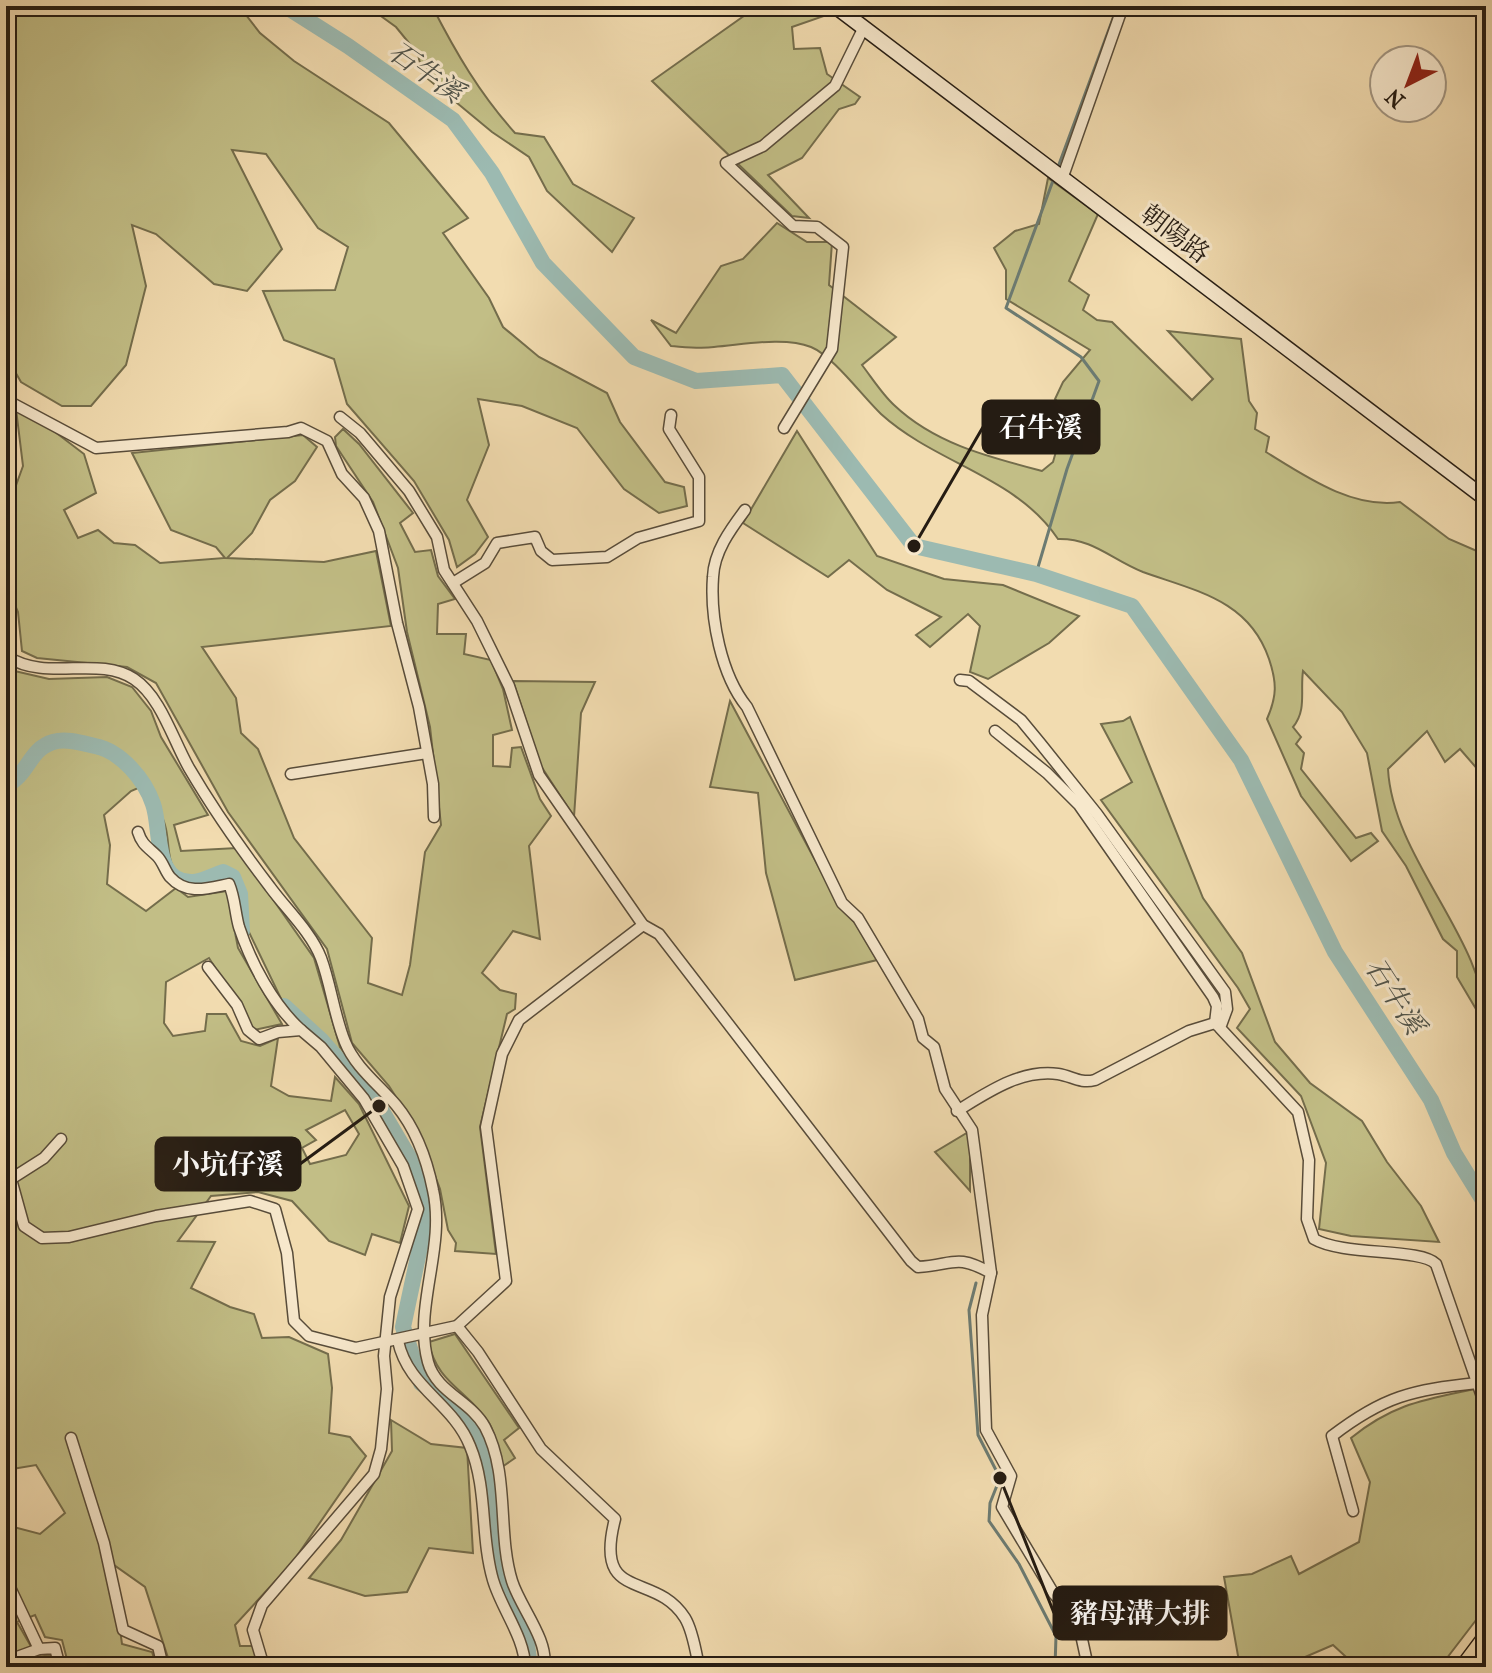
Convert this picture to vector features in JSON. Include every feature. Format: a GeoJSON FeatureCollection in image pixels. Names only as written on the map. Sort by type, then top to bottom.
{"type":"FeatureCollection","features":[{"type":"Feature","properties":{"kind":"highway"},"geometry":{"type":"LineString","coordinates":[[1465,1667],[1486,1639]]}},
{"type":"Feature","properties":{"kind":"main road","name":"朝陽路"},"geometry":{"type":"LineString","coordinates":[[835,6],[1486,499]]}},
{"type":"Feature","properties":{"kind":"street"},"geometry":{"type":"LineString","coordinates":[[1062,179],[1123,6]]}},
{"type":"Feature","properties":{"kind":"street"},"geometry":{"type":"LineString","coordinates":[[784,428],[832,349],[843,247],[817,227],[793,226],[783,219],[726,163],[763,146],[835,86],[864,27]]}},
{"type":"Feature","properties":{"kind":"street"},"geometry":{"type":"LineString","coordinates":[[6,400],[96,448],[288,432],[301,428],[327,441],[342,474],[364,498],[379,531],[427,753],[434,817]]}},
{"type":"Feature","properties":{"kind":"street"},"geometry":{"type":"LineString","coordinates":[[6,415],[10,467],[6,475]]}},
{"type":"Feature","properties":{"kind":"street"},"geometry":{"type":"LineString","coordinates":[[453,583],[485,563],[497,543],[512,539],[535,537],[541,551],[552,560],[607,557],[638,538],[699,521],[699,477],[669,429],[671,415]]}},
{"type":"Feature","properties":{"kind":"street"},"geometry":{"type":"LineString","coordinates":[[340,417],[360,433],[409,491],[437,537],[444,570],[477,621],[509,686],[539,775],[643,925],[659,934],[707,1001],[911,1261],[918,1267],[953,1259],[973,1263],[991,1273]]}},
{"type":"Feature","properties":{"kind":"street"},"geometry":{"type":"LineString","coordinates":[[745,510],[720,548],[713,575],[715,616],[732,688],[747,707],[842,903],[858,918],[918,1019],[923,1038],[934,1047],[945,1089],[972,1130],[991,1273],[982,1315],[986,1430],[1011,1476],[1002,1507],[1054,1594],[1078,1621],[1088,1667]]}},
{"type":"Feature","properties":{"kind":"street"},"geometry":{"type":"LineString","coordinates":[[7,655],[38,669],[117,671],[133,678],[154,696],[191,771],[320,956],[345,1043],[363,1069],[398,1107],[423,1152],[434,1191],[439,1227],[423,1335],[429,1365],[442,1386],[467,1406],[485,1427],[500,1483],[511,1576],[521,1607],[540,1640],[544,1667]]}},
{"type":"Feature","properties":{"kind":"street"},"geometry":{"type":"LineString","coordinates":[[960,680],[969,681],[1021,720],[1097,814],[1225,992],[1229,1000],[1218,1025]]}},
{"type":"Feature","properties":{"kind":"street"},"geometry":{"type":"LineString","coordinates":[[995,731],[1047,773],[1079,805],[1213,997],[1218,1025],[1298,1112],[1309,1160],[1307,1219],[1314,1239],[1324,1245],[1374,1254],[1430,1257],[1436,1264],[1486,1408]]}},
{"type":"Feature","properties":{"kind":"street"},"geometry":{"type":"LineString","coordinates":[[291,774],[427,753]]}},
{"type":"Feature","properties":{"kind":"street"},"geometry":{"type":"LineString","coordinates":[[138,832],[142,844],[159,857],[170,877],[180,884],[197,891],[229,884],[239,927],[282,1013],[321,1047],[364,1099],[403,1166],[418,1209],[390,1297],[392,1343],[381,1449],[374,1474],[262,1605],[253,1630],[264,1667]]}},
{"type":"Feature","properties":{"kind":"street"},"geometry":{"type":"LineString","coordinates":[[61,1139],[44,1158],[11,1179],[24,1226],[42,1238],[69,1237],[156,1216],[250,1201],[275,1209],[287,1253],[294,1321],[309,1336],[356,1348],[392,1343],[457,1326],[506,1281],[486,1127],[502,1054],[519,1020],[643,925]]}},
{"type":"Feature","properties":{"kind":"street"},"geometry":{"type":"LineString","coordinates":[[208,967],[237,1005],[248,1030],[259,1039],[278,1032],[301,1030]]}},
{"type":"Feature","properties":{"kind":"street"},"geometry":{"type":"LineString","coordinates":[[957,1111],[1018,1078],[1034,1073],[1061,1074],[1084,1083],[1095,1080],[1189,1031],[1218,1025]]}},
{"type":"Feature","properties":{"kind":"street"},"geometry":{"type":"LineString","coordinates":[[363,1069],[364,1099]]}},
{"type":"Feature","properties":{"kind":"street"},"geometry":{"type":"LineString","coordinates":[[457,1326],[478,1352],[541,1449],[615,1519],[608,1547],[613,1569],[626,1580],[658,1595],[685,1618],[699,1667]]}},
{"type":"Feature","properties":{"kind":"street"},"geometry":{"type":"LineString","coordinates":[[392,1343],[402,1363],[455,1419],[470,1446],[481,1486],[486,1546],[493,1582],[525,1667]]}},
{"type":"Feature","properties":{"kind":"street"},"geometry":{"type":"LineString","coordinates":[[1353,1511],[1332,1436],[1368,1409],[1423,1389],[1477,1383]]}},
{"type":"Feature","properties":{"kind":"street"},"geometry":{"type":"LineString","coordinates":[[71,1438],[104,1543],[123,1630],[158,1646],[163,1667]]}},
{"type":"Feature","properties":{"kind":"street"},"geometry":{"type":"LineString","coordinates":[[6,1579],[39,1649]]}},
{"type":"Feature","properties":{"kind":"street"},"geometry":{"type":"LineString","coordinates":[[6,1661],[39,1649],[55,1648],[60,1667]]}},
{"type":"Feature","properties":{"kind":"shaded area"},"geometry":{"type":"Polygon","coordinates":[[[6,6],[239,6],[260,33],[294,61],[389,123],[468,218],[443,233],[489,298],[503,327],[539,357],[607,393],[620,422],[665,482],[684,487],[687,506],[659,513],[624,489],[577,428],[522,406],[478,399],[489,445],[467,500],[488,537],[475,554],[457,567],[449,540],[414,481],[347,404],[334,359],[284,340],[263,291],[335,290],[348,247],[318,228],[266,154],[232,150],[282,249],[247,291],[214,284],[156,234],[132,225],[146,286],[126,365],[91,406],[62,406],[21,382],[6,356],[6,6]]]}},
{"type":"Feature","properties":{"kind":"shaded area"},"geometry":{"type":"Polygon","coordinates":[[[367,6],[432,6],[469,72],[515,133],[544,137],[573,184],[634,218],[612,252],[547,191],[529,157],[492,132],[422,74],[418,54],[396,27],[367,6]]]}},
{"type":"Feature","properties":{"kind":"shaded area"},"geometry":{"type":"Polygon","coordinates":[[[758,6],[812,6],[824,16],[792,27],[794,49],[820,48],[827,74],[860,97],[855,104],[839,109],[802,158],[768,175],[809,218],[792,216],[652,81],[758,6]]]}},
{"type":"Feature","properties":{"kind":"shaded area"},"geometry":{"type":"Polygon","coordinates":[[[1048,178],[1098,214],[1069,281],[1089,295],[1083,310],[1097,320],[1112,322],[1192,400],[1213,379],[1168,331],[1241,339],[1249,401],[1257,413],[1255,429],[1269,437],[1266,452],[1347,496],[1364,501],[1400,502],[1449,539],[1486,555],[1486,779],[1460,749],[1445,762],[1427,731],[1388,769],[1394,803],[1405,835],[1471,962],[1482,994],[1486,1026],[1457,977],[1457,951],[1443,939],[1406,866],[1382,831],[1367,753],[1342,712],[1303,671],[1302,707],[1293,727],[1301,737],[1296,744],[1304,753],[1301,769],[1356,838],[1371,833],[1378,841],[1351,861],[1301,796],[1267,719],[1275,689],[1269,659],[1260,639],[1234,611],[1201,592],[1143,572],[1092,546],[1058,539],[1041,518],[1020,500],[926,446],[881,414],[829,359],[811,347],[788,342],[703,348],[671,346],[651,320],[676,333],[721,266],[743,259],[777,223],[807,242],[832,242],[829,285],[896,337],[862,365],[890,401],[927,430],[945,439],[1042,471],[1053,462],[1067,413],[1055,399],[1063,382],[1090,350],[1006,299],[1006,270],[994,248],[1015,231],[1039,224],[1048,178]]]}},
{"type":"Feature","properties":{"kind":"shaded area"},"geometry":{"type":"Polygon","coordinates":[[[16,409],[42,422],[84,454],[96,493],[64,510],[78,538],[98,530],[114,543],[135,545],[160,563],[225,558],[216,547],[171,530],[132,453],[303,435],[317,447],[295,481],[270,500],[252,533],[227,558],[324,562],[376,551],[391,626],[202,647],[236,698],[241,733],[258,749],[294,838],[372,938],[368,983],[402,995],[410,965],[425,852],[441,825],[430,727],[407,632],[398,568],[373,502],[336,446],[335,437],[343,429],[359,444],[413,513],[400,523],[415,552],[431,550],[438,576],[455,599],[438,604],[437,634],[466,634],[464,654],[491,660],[503,689],[512,730],[493,735],[493,766],[510,767],[512,748],[521,747],[540,799],[551,816],[529,846],[540,939],[513,931],[482,973],[500,990],[516,994],[515,1009],[507,1014],[480,1127],[496,1254],[455,1251],[456,1243],[448,1230],[440,1189],[419,1133],[389,1086],[352,1043],[327,949],[228,812],[156,683],[127,667],[37,658],[22,651],[18,612],[6,585],[6,513],[23,466],[16,409]]]}},
{"type":"Feature","properties":{"kind":"shaded area"},"geometry":{"type":"Polygon","coordinates":[[[797,431],[877,556],[944,579],[1003,585],[1079,616],[1049,643],[988,679],[970,672],[980,626],[968,614],[930,647],[916,635],[941,617],[887,590],[849,560],[828,577],[743,523],[797,431]]]}},
{"type":"Feature","properties":{"kind":"shaded area"},"geometry":{"type":"Polygon","coordinates":[[[6,669],[49,679],[107,677],[132,687],[151,711],[161,737],[208,815],[174,825],[181,851],[237,848],[314,958],[340,1047],[358,1069],[353,1075],[285,1007],[246,926],[238,881],[231,876],[194,883],[177,873],[170,859],[163,820],[145,785],[131,791],[104,815],[110,845],[107,884],[146,911],[176,888],[188,897],[227,891],[238,948],[282,1024],[254,1030],[209,958],[166,982],[164,1023],[173,1036],[205,1031],[207,1014],[226,1014],[241,1041],[260,1046],[278,1038],[271,1086],[289,1096],[331,1101],[335,1077],[359,1104],[409,1206],[400,1243],[372,1234],[365,1255],[329,1241],[292,1201],[258,1192],[211,1196],[178,1241],[215,1242],[191,1288],[230,1307],[254,1314],[262,1338],[289,1337],[328,1354],[332,1388],[329,1433],[350,1437],[366,1456],[292,1563],[235,1625],[240,1646],[254,1646],[259,1667],[171,1667],[145,1587],[111,1563],[122,1644],[152,1652],[157,1667],[69,1667],[62,1640],[45,1637],[35,1615],[17,1622],[37,1657],[51,1655],[54,1667],[6,1667],[6,1525],[40,1534],[65,1513],[36,1465],[6,1470],[6,669]],[[345,1110],[306,1130],[316,1140],[302,1148],[310,1164],[346,1155],[359,1134],[345,1110]]]}},
{"type":"Feature","properties":{"kind":"shaded area"},"geometry":{"type":"Polygon","coordinates":[[[513,681],[595,682],[581,713],[574,817],[541,766],[513,681]]]}},
{"type":"Feature","properties":{"kind":"shaded area"},"geometry":{"type":"Polygon","coordinates":[[[730,701],[841,909],[856,924],[877,960],[795,980],[766,873],[758,793],[710,787],[730,701]]]}},
{"type":"Feature","properties":{"kind":"shaded area"},"geometry":{"type":"Polygon","coordinates":[[[1130,717],[1203,898],[1242,953],[1275,1042],[1310,1083],[1362,1121],[1387,1162],[1421,1206],[1439,1242],[1351,1236],[1319,1229],[1326,1163],[1301,1096],[1237,1028],[1250,1009],[1238,988],[1101,800],[1132,782],[1101,724],[1130,717]]]}},
{"type":"Feature","properties":{"kind":"shaded area"},"geometry":{"type":"Polygon","coordinates":[[[970,1131],[970,1191],[935,1152],[970,1131]]]}},
{"type":"Feature","properties":{"kind":"shaded area"},"geometry":{"type":"Polygon","coordinates":[[[455,1334],[519,1428],[504,1440],[515,1458],[502,1467],[489,1423],[446,1377],[433,1356],[429,1342],[455,1334]]]}},
{"type":"Feature","properties":{"kind":"shaded area"},"geometry":{"type":"Polygon","coordinates":[[[1475,1389],[1486,1420],[1486,1607],[1440,1667],[1357,1667],[1333,1645],[1282,1667],[1240,1667],[1224,1577],[1252,1574],[1291,1556],[1299,1574],[1359,1542],[1370,1482],[1351,1438],[1395,1410],[1475,1389]]]}},
{"type":"Feature","properties":{"kind":"shaded area"},"geometry":{"type":"Polygon","coordinates":[[[391,1420],[431,1444],[467,1448],[473,1553],[429,1548],[407,1592],[365,1596],[309,1578],[341,1540],[392,1451],[391,1420]]]}},
{"type":"Feature","properties":{"kind":"waterway","name":"石牛溪"},"geometry":{"type":"LineString","coordinates":[[285,6],[453,120],[492,173],[543,263],[634,357],[696,381],[782,375],[914,546],[1036,574],[1132,606],[1241,760],[1335,952],[1431,1100],[1454,1153],[1486,1205]]}},
{"type":"Feature","properties":{"kind":"waterway"},"geometry":{"type":"LineString","coordinates":[[1058,167],[1115,13]]}},
{"type":"Feature","properties":{"kind":"waterway"},"geometry":{"type":"LineString","coordinates":[[1036,574],[1067,469],[1099,381],[1081,357],[1006,308],[1054,178]]}},
{"type":"Feature","properties":{"kind":"waterway"},"geometry":{"type":"LineString","coordinates":[[6,785],[19,775],[39,750],[53,742],[79,742],[114,754],[138,776],[149,795],[156,814],[161,853],[171,874],[194,882],[223,872],[233,877],[240,894],[242,931]]}},
{"type":"Feature","properties":{"kind":"waterway"},"geometry":{"type":"LineString","coordinates":[[284,1006],[322,1041],[379,1106],[409,1157],[423,1194],[426,1219],[403,1327],[421,1383],[452,1408],[471,1429],[484,1455],[493,1549],[501,1586],[526,1636],[530,1667]]}},
{"type":"Feature","properties":{"kind":"waterway"},"geometry":{"type":"LineString","coordinates":[[976,1283],[969,1310],[978,1435],[1000,1478],[990,1503],[989,1521],[1019,1564],[1056,1636],[1055,1667]]}},
{"type":"Feature","properties":{"kind":"place","name":"石牛溪"},"geometry":{"type":"Point","coordinates":[914,546]}},
{"type":"Feature","properties":{"kind":"place","name":"小坑仔溪"},"geometry":{"type":"Point","coordinates":[379,1106]}},
{"type":"Feature","properties":{"kind":"place","name":"豬母溝大排"},"geometry":{"type":"Point","coordinates":[1000,1478]}}]}
